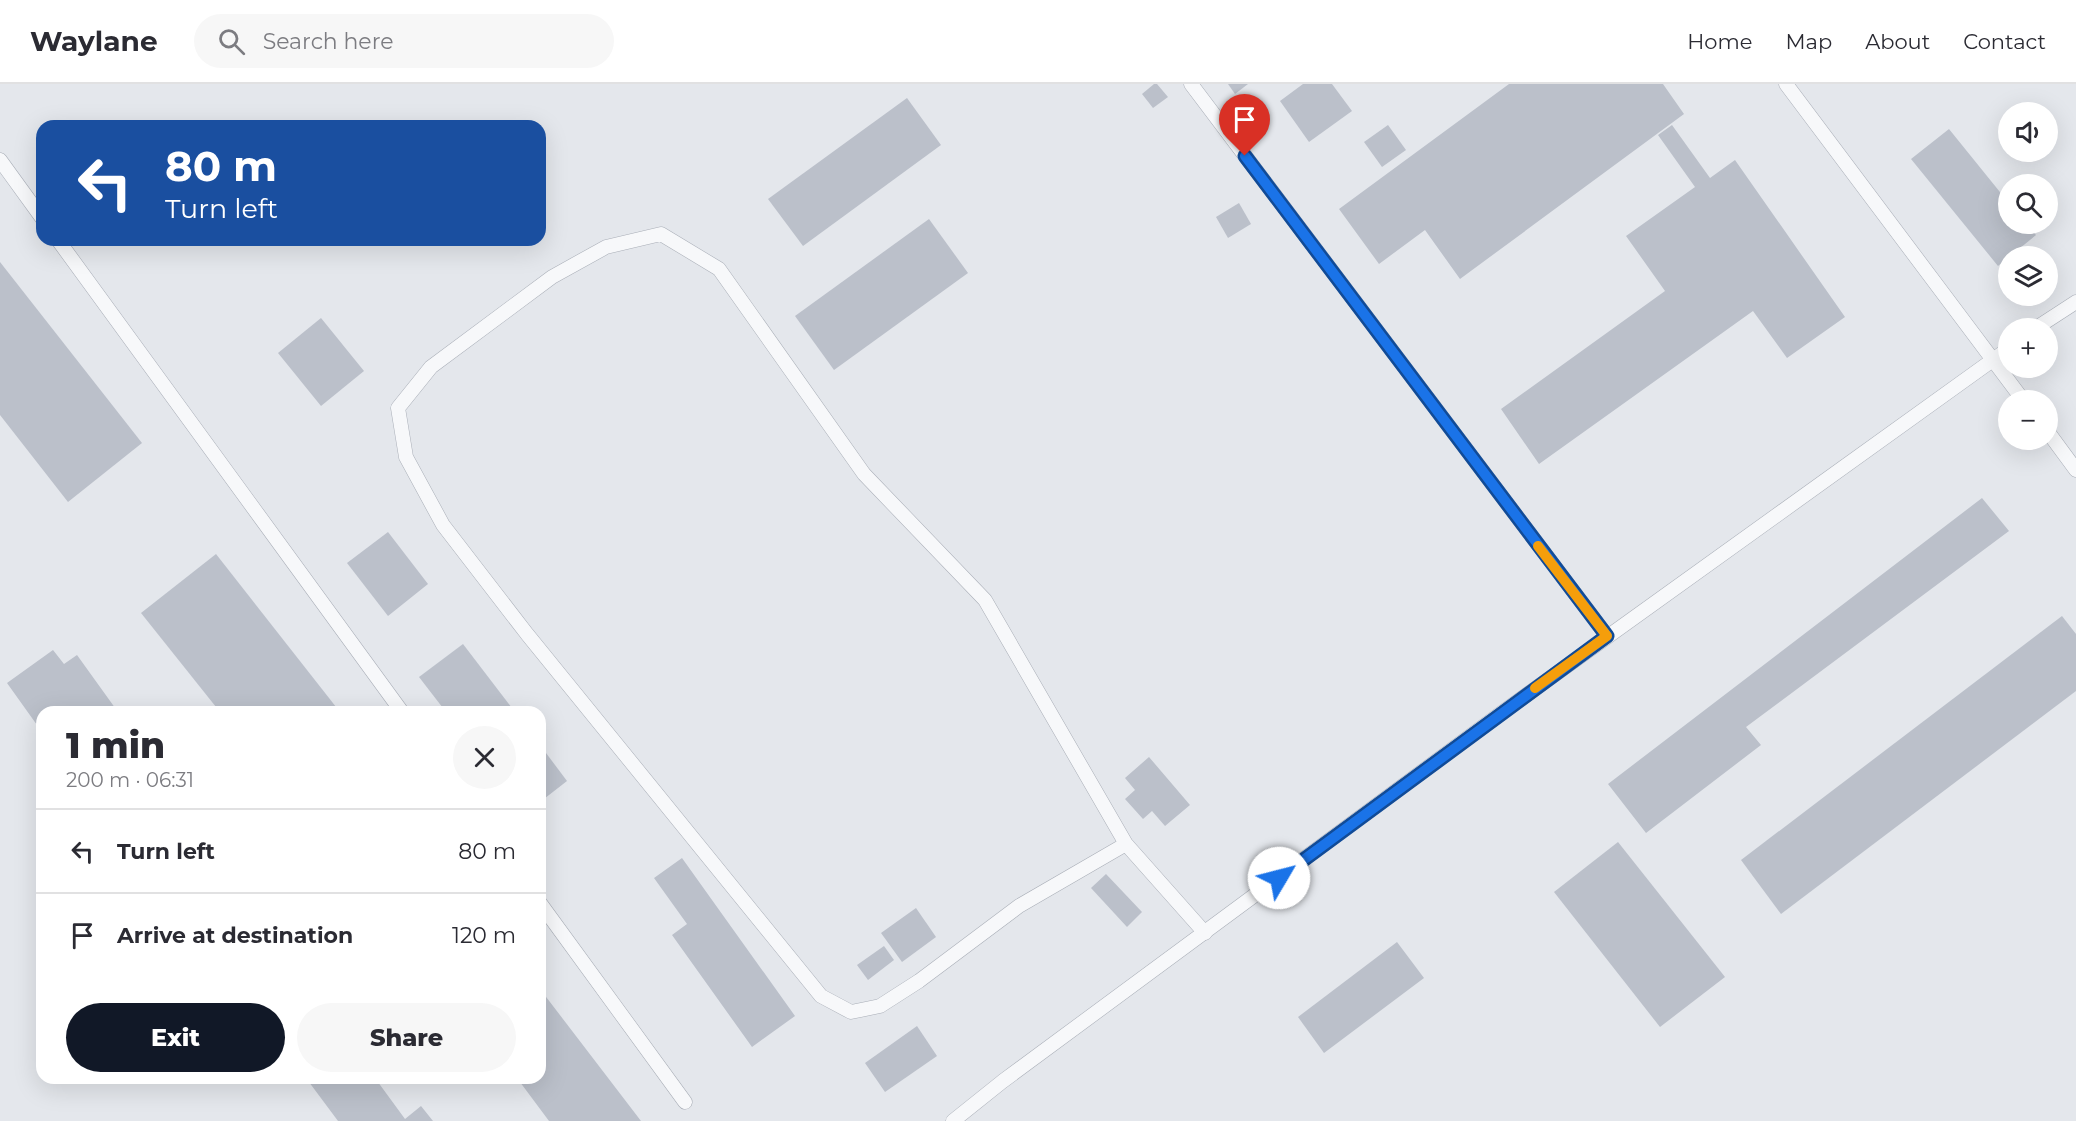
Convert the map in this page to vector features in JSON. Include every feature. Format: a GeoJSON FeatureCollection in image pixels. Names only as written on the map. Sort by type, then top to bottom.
{"type":"FeatureCollection","features":[{"type":"Feature","properties":{"kind":"lane"},"geometry":{"type":"LineString","coordinates":[[1191,84],[1607,636]]}},
{"type":"Feature","properties":{"kind":"lane"},"geometry":{"type":"LineString","coordinates":[[1786,84],[2016,390]]}},
{"type":"Feature","properties":{"kind":"lane"},"geometry":{"type":"LineString","coordinates":[[0,160],[36,210]]}},
{"type":"Feature","properties":{"kind":"lane"},"geometry":{"type":"LineString","coordinates":[[1126,844],[1019,906],[920,981],[880,1006],[851,1012],[821,996],[527,634],[443,525],[406,457],[398,408],[431,367],[552,277],[606,247],[661,234],[719,269],[864,474],[985,600],[1126,844],[1205,933]]}},
{"type":"Feature","properties":{"kind":"lane"},"geometry":{"type":"LineString","coordinates":[[62,246],[398,706]]}},
{"type":"Feature","properties":{"kind":"lane"},"geometry":{"type":"LineString","coordinates":[[2051,318],[2076,302]]}},
{"type":"Feature","properties":{"kind":"lane"},"geometry":{"type":"LineString","coordinates":[[953,1121],[1003,1081],[1607,636],[1998,356]]}},
{"type":"Feature","properties":{"kind":"lane"},"geometry":{"type":"LineString","coordinates":[[2058,446],[2076,470]]}},
{"type":"Feature","properties":{"kind":"lane"},"geometry":{"type":"LineString","coordinates":[[546,911],[685,1101]]}},
{"type":"Feature","properties":{"kind":"building"},"geometry":{"type":"Polygon","coordinates":[[[1157,84],[1168,97],[1153,108],[1142,94],[1157,84]]]}},
{"type":"Feature","properties":{"kind":"building"},"geometry":{"type":"Polygon","coordinates":[[[1228,84],[1248,84],[1235,94],[1228,84]]]}},
{"type":"Feature","properties":{"kind":"building"},"geometry":{"type":"Polygon","coordinates":[[[1303,84],[1332,84],[1352,111],[1309,142],[1280,101],[1303,84]]]}},
{"type":"Feature","properties":{"kind":"building"},"geometry":{"type":"Polygon","coordinates":[[[1509,84],[1663,84],[1684,114],[1460,279],[1425,230],[1379,264],[1339,209],[1509,84]]]}},
{"type":"Feature","properties":{"kind":"building"},"geometry":{"type":"Polygon","coordinates":[[[907,98],[941,145],[803,246],[768,199],[907,98]]]}},
{"type":"Feature","properties":{"kind":"building"},"geometry":{"type":"Polygon","coordinates":[[[1388,125],[1406,150],[1382,167],[1364,142],[1388,125]]]}},
{"type":"Feature","properties":{"kind":"building"},"geometry":{"type":"Polygon","coordinates":[[[1672,125],[1710,178],[1735,160],[1845,317],[1787,358],[1753,311],[1539,464],[1501,409],[1665,291],[1626,236],[1695,187],[1658,135],[1672,125]]]}},
{"type":"Feature","properties":{"kind":"building"},"geometry":{"type":"Polygon","coordinates":[[[1949,129],[1998,190],[1998,234],[2036,235],[2023,246],[1998,246],[1998,266],[1911,159],[1949,129]]]}},
{"type":"Feature","properties":{"kind":"building"},"geometry":{"type":"Polygon","coordinates":[[[1239,203],[1251,224],[1228,238],[1216,217],[1239,203]]]}},
{"type":"Feature","properties":{"kind":"building"},"geometry":{"type":"Polygon","coordinates":[[[929,219],[968,273],[834,370],[795,316],[929,219]]]}},
{"type":"Feature","properties":{"kind":"building"},"geometry":{"type":"Polygon","coordinates":[[[0,262],[142,443],[68,502],[0,415],[0,262]]]}},
{"type":"Feature","properties":{"kind":"building"},"geometry":{"type":"Polygon","coordinates":[[[321,318],[364,371],[321,406],[278,353],[321,318]]]}},
{"type":"Feature","properties":{"kind":"building"},"geometry":{"type":"Polygon","coordinates":[[[1982,498],[2009,531],[1746,727],[1761,745],[1646,833],[1608,784],[1982,498]]]}},
{"type":"Feature","properties":{"kind":"building"},"geometry":{"type":"Polygon","coordinates":[[[388,532],[428,584],[388,616],[347,563],[388,532]]]}},
{"type":"Feature","properties":{"kind":"building"},"geometry":{"type":"Polygon","coordinates":[[[216,554],[335,706],[215,706],[141,613],[216,554]]]}},
{"type":"Feature","properties":{"kind":"building"},"geometry":{"type":"Polygon","coordinates":[[[2062,616],[2076,634],[2076,691],[1781,914],[1741,860],[2062,616]]]}},
{"type":"Feature","properties":{"kind":"building"},"geometry":{"type":"Polygon","coordinates":[[[463,644],[510,706],[441,706],[419,677],[463,644]]]}},
{"type":"Feature","properties":{"kind":"building"},"geometry":{"type":"Polygon","coordinates":[[[53,650],[64,664],[77,655],[114,706],[36,706],[36,724],[7,683],[53,650]]]}},
{"type":"Feature","properties":{"kind":"building"},"geometry":{"type":"Polygon","coordinates":[[[546,753],[567,781],[546,797],[546,753]]]}},
{"type":"Feature","properties":{"kind":"building"},"geometry":{"type":"Polygon","coordinates":[[[1149,757],[1190,805],[1165,826],[1152,811],[1143,819],[1125,799],[1135,790],[1125,778],[1149,757]]]}},
{"type":"Feature","properties":{"kind":"building"},"geometry":{"type":"Polygon","coordinates":[[[1618,842],[1725,977],[1660,1027],[1554,892],[1618,842]]]}},
{"type":"Feature","properties":{"kind":"building"},"geometry":{"type":"Polygon","coordinates":[[[682,858],[795,1016],[752,1047],[672,935],[687,924],[654,878],[682,858]]]}},
{"type":"Feature","properties":{"kind":"building"},"geometry":{"type":"Polygon","coordinates":[[[1106,874],[1142,912],[1127,927],[1091,888],[1106,874]]]}},
{"type":"Feature","properties":{"kind":"building"},"geometry":{"type":"Polygon","coordinates":[[[916,908],[936,937],[902,962],[881,933],[916,908]]]}},
{"type":"Feature","properties":{"kind":"building"},"geometry":{"type":"Polygon","coordinates":[[[1397,942],[1424,978],[1324,1053],[1298,1017],[1397,942]]]}},
{"type":"Feature","properties":{"kind":"building"},"geometry":{"type":"Polygon","coordinates":[[[884,946],[894,960],[868,980],[857,965],[884,946]]]}},
{"type":"Feature","properties":{"kind":"building"},"geometry":{"type":"Polygon","coordinates":[[[546,997],[641,1121],[549,1121],[521,1084],[546,1084],[546,997]]]}},
{"type":"Feature","properties":{"kind":"building"},"geometry":{"type":"Polygon","coordinates":[[[917,1026],[937,1056],[885,1092],[865,1063],[917,1026]]]}},
{"type":"Feature","properties":{"kind":"building"},"geometry":{"type":"Polygon","coordinates":[[[310,1084],[379,1084],[405,1119],[421,1106],[433,1121],[338,1121],[310,1084]]]}},
{"type":"Feature","properties":{"kind":"slow traffic"},"geometry":{"type":"LineString","coordinates":[[1535,688],[1607,636],[1538,546]]}},
{"type":"Feature","properties":{"kind":"route"},"geometry":{"type":"LineString","coordinates":[[1245,156],[1607,636],[1279,878]]}}]}
